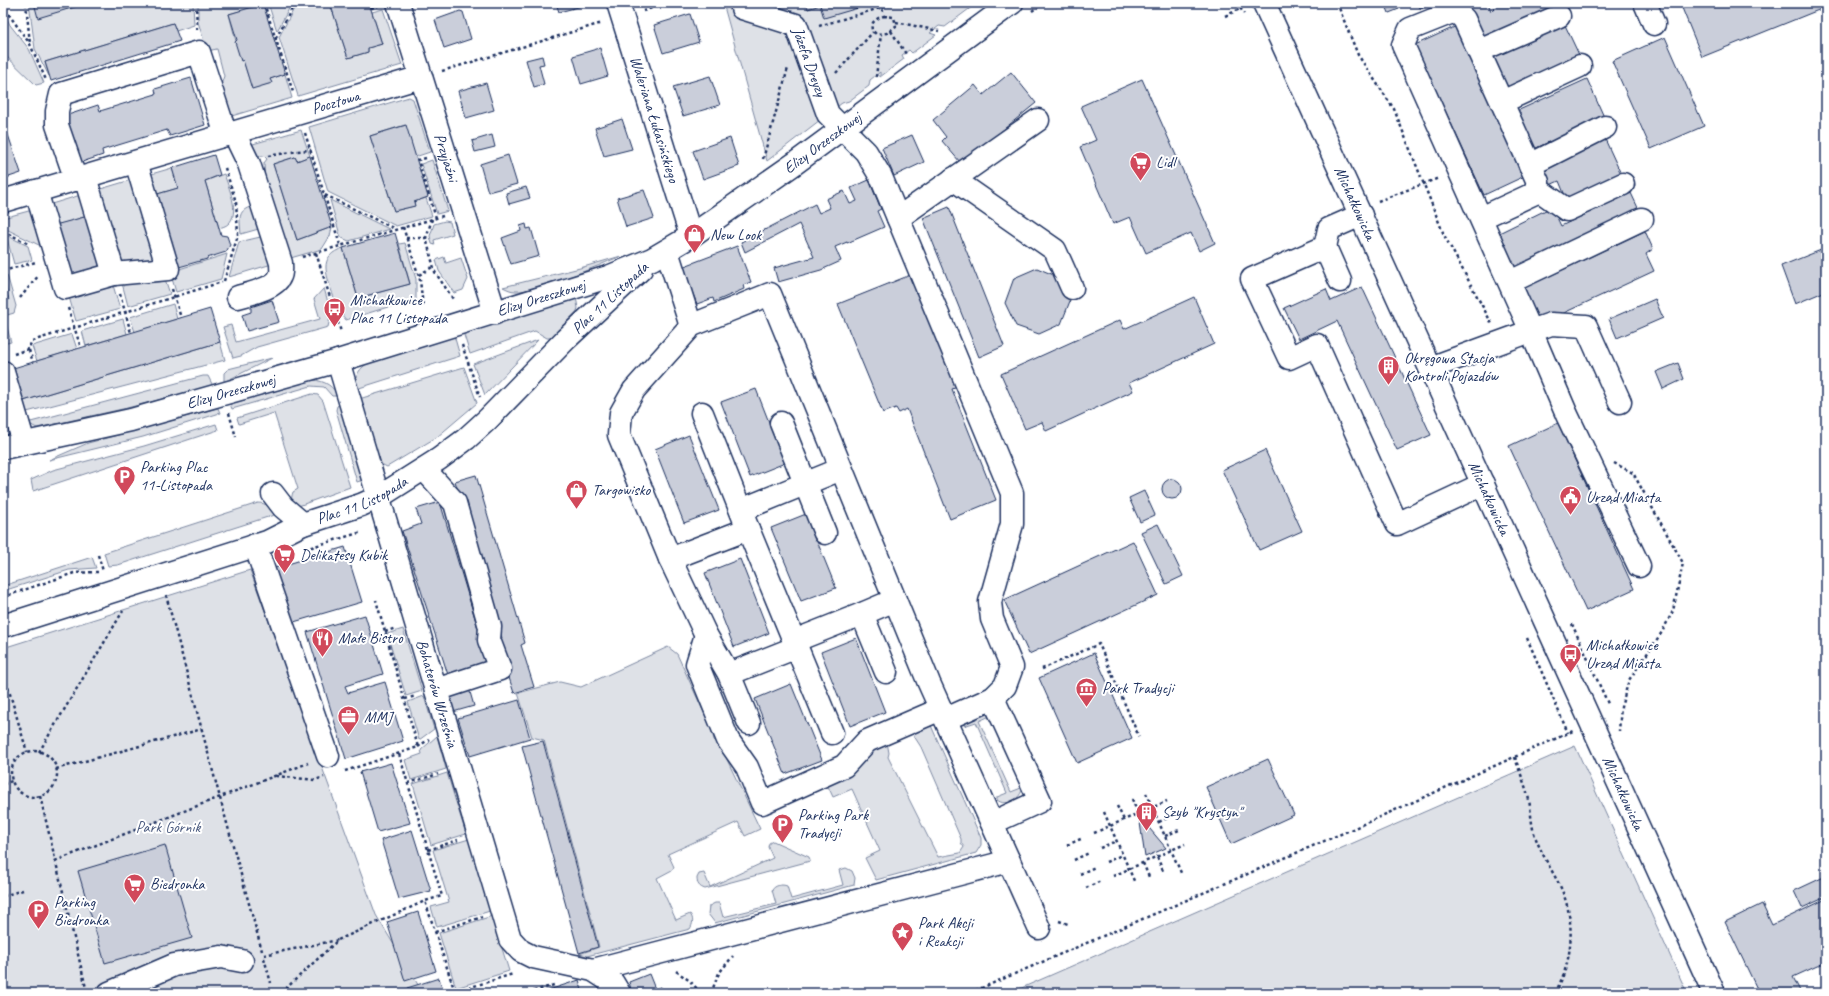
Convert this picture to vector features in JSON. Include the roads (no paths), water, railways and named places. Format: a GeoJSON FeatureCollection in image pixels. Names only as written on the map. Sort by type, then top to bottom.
{"type":"FeatureCollection","features":[{"type":"Feature","properties":{"kind":"street","name":"Przyjaźni"},"geometry":{"type":"LineString","coordinates":[[398,3],[495,313]]}},
{"type":"Feature","properties":{"kind":"street","name":"Józefa Dreyzy"},"geometry":{"type":"LineString","coordinates":[[741,3],[742,8],[804,27],[828,114],[844,128],[866,152],[881,178],[1012,493],[1012,524],[990,602],[992,619],[1012,667],[1005,686],[993,698]]}},
{"type":"Feature","properties":{"kind":"street","name":"Elizy Orzeszkowej"},"geometry":{"type":"LineString","coordinates":[[3,448],[132,420],[338,360],[608,278],[659,255],[691,236],[844,128],[1012,3]]}},
{"type":"Feature","properties":{"kind":"street","name":"Michałkowicka"},"geometry":{"type":"LineString","coordinates":[[1264,3],[1368,208],[1430,368],[1714,993]]}},
{"type":"Feature","properties":{"kind":"street"},"geometry":{"type":"LineString","coordinates":[[1645,3],[1654,24]]}},
{"type":"Feature","properties":{"kind":"street","name":"Waleriana Łukasińskiego"},"geometry":{"type":"LineString","coordinates":[[620,10],[691,236]]}},
{"type":"Feature","properties":{"kind":"street"},"geometry":{"type":"LineString","coordinates":[[1482,218],[1535,193],[1538,182],[1464,19],[1455,11],[1410,29],[1403,45],[1482,218],[1567,415],[1639,566]]}},
{"type":"Feature","properties":{"kind":"street"},"geometry":{"type":"LineString","coordinates":[[1479,52],[1559,16]]}},
{"type":"Feature","properties":{"kind":"street"},"geometry":{"type":"LineString","coordinates":[[114,274],[80,178],[57,125],[57,111],[61,94],[199,52],[230,134],[249,164],[281,263],[280,276],[276,282],[262,290],[231,289]]}},
{"type":"Feature","properties":{"kind":"street"},"geometry":{"type":"LineString","coordinates":[[1502,102],[1580,66]]}},
{"type":"Feature","properties":{"kind":"street","name":"Pocztowa"},"geometry":{"type":"LineString","coordinates":[[3,201],[421,77]]}},
{"type":"Feature","properties":{"kind":"street"},"geometry":{"type":"LineString","coordinates":[[898,218],[1038,120]]}},
{"type":"Feature","properties":{"kind":"street"},"geometry":{"type":"LineString","coordinates":[[1530,165],[1605,127]]}},
{"type":"Feature","properties":{"kind":"street"},"geometry":{"type":"LineString","coordinates":[[36,191],[65,288],[114,274],[166,270],[168,269],[136,162]]}},
{"type":"Feature","properties":{"kind":"street"},"geometry":{"type":"LineString","coordinates":[[953,179],[1055,250],[1072,288]]}},
{"type":"Feature","properties":{"kind":"street"},"geometry":{"type":"LineString","coordinates":[[1536,188],[1567,210],[1623,184]]}},
{"type":"Feature","properties":{"kind":"street"},"geometry":{"type":"LineString","coordinates":[[1340,281],[1325,247],[1329,230],[1368,208]]}},
{"type":"Feature","properties":{"kind":"street"},"geometry":{"type":"LineString","coordinates":[[1510,282],[1642,219]]}},
{"type":"Feature","properties":{"kind":"street"},"geometry":{"type":"LineString","coordinates":[[1325,247],[1252,279],[1289,358],[1317,345],[1397,524],[1483,484]]}},
{"type":"Feature","properties":{"kind":"street"},"geometry":{"type":"LineString","coordinates":[[659,255],[689,320],[690,326]]}},
{"type":"Feature","properties":{"kind":"street","name":"Plac 11 Listopada"},"geometry":{"type":"LineString","coordinates":[[3,626],[267,542],[303,524],[379,497],[424,469],[466,439],[488,419],[566,339],[659,255]]}},
{"type":"Feature","properties":{"kind":"street"},"geometry":{"type":"LineString","coordinates":[[749,723],[729,674],[706,636],[670,559],[619,435],[621,413],[634,390],[690,326],[770,294],[943,714],[1039,928]]}},
{"type":"Feature","properties":{"kind":"street"},"geometry":{"type":"LineString","coordinates":[[1430,368],[1551,324],[1586,326],[1620,402]]}},
{"type":"Feature","properties":{"kind":"street","name":"Bohaterów Września"},"geometry":{"type":"LineString","coordinates":[[338,360],[510,939],[521,951],[533,957],[593,970]]}},
{"type":"Feature","properties":{"kind":"street"},"geometry":{"type":"LineString","coordinates":[[3,372],[24,444]]}},
{"type":"Feature","properties":{"kind":"street"},"geometry":{"type":"LineString","coordinates":[[702,413],[744,520],[832,733]]}},
{"type":"Feature","properties":{"kind":"street"},"geometry":{"type":"LineString","coordinates":[[781,423],[825,533]]}},
{"type":"Feature","properties":{"kind":"street"},"geometry":{"type":"LineString","coordinates":[[424,469],[455,503],[490,627],[489,640],[500,669],[436,690]]}},
{"type":"Feature","properties":{"kind":"street"},"geometry":{"type":"LineString","coordinates":[[670,559],[744,520],[805,484],[841,469]]}},
{"type":"Feature","properties":{"kind":"street"},"geometry":{"type":"LineString","coordinates":[[273,494],[283,507],[303,524]]}},
{"type":"Feature","properties":{"kind":"street"},"geometry":{"type":"LineString","coordinates":[[255,546],[328,766]]}},
{"type":"Feature","properties":{"kind":"street"},"geometry":{"type":"LineString","coordinates":[[729,674],[895,600]]}},
{"type":"Feature","properties":{"kind":"street"},"geometry":{"type":"LineString","coordinates":[[862,614],[886,672]]}},
{"type":"Feature","properties":{"kind":"street"},"geometry":{"type":"LineString","coordinates":[[706,636],[697,664],[728,740],[747,767],[762,803],[844,766],[867,741],[993,698],[1040,801],[992,823]]}},
{"type":"Feature","properties":{"kind":"street"},"geometry":{"type":"LineString","coordinates":[[593,970],[1009,861]]}},
{"type":"Feature","properties":{"kind":"street"},"geometry":{"type":"LineString","coordinates":[[109,993],[174,965],[221,957],[242,961]]}},
{"type":"Feature","properties":{"kind":"street"},"geometry":{"type":"LineString","coordinates":[[593,970],[613,984],[619,993]]}},
{"type":"Feature","properties":{"kind":"place","name":"Lidl"},"geometry":{"type":"Point","coordinates":[1141,182]}},
{"type":"Feature","properties":{"kind":"place","name":"New Look"},"geometry":{"type":"Point","coordinates":[694,254]}},
{"type":"Feature","properties":{"kind":"place","name":"Michałkowice Plac 11 Listopada"},"geometry":{"type":"Point","coordinates":[335,328]}},
{"type":"Feature","properties":{"kind":"place","name":"Okręgowa Stacja Kontroli Pojazdów"},"geometry":{"type":"Point","coordinates":[1388,386]}},
{"type":"Feature","properties":{"kind":"place","name":"Parking Plac 11-Listopada"},"geometry":{"type":"Point","coordinates":[124,496]}},
{"type":"Feature","properties":{"kind":"place","name":"Targowisko"},"geometry":{"type":"Point","coordinates":[576,510]}},
{"type":"Feature","properties":{"kind":"place","name":"Urząd Miasta"},"geometry":{"type":"Point","coordinates":[1571,516]}},
{"type":"Feature","properties":{"kind":"place","name":"Delikatesy Kubik"},"geometry":{"type":"Point","coordinates":[284,574]}},
{"type":"Feature","properties":{"kind":"place","name":"Małe Bistro"},"geometry":{"type":"Point","coordinates":[323,658]}},
{"type":"Feature","properties":{"kind":"place","name":"Michałkowice Urząd Miasta"},"geometry":{"type":"Point","coordinates":[1570,674]}},
{"type":"Feature","properties":{"kind":"place","name":"Park Tradycji"},"geometry":{"type":"Point","coordinates":[1086,708]}},
{"type":"Feature","properties":{"kind":"place","name":"MMJ"},"geometry":{"type":"Point","coordinates":[349,736]}},
{"type":"Feature","properties":{"kind":"place","name":"Szyb \"Krystyn\""},"geometry":{"type":"Point","coordinates":[1147,832]}},
{"type":"Feature","properties":{"kind":"place","name":"Parking Park Tradycji"},"geometry":{"type":"Point","coordinates":[783,844]}},
{"type":"Feature","properties":{"kind":"place","name":"Biedronka"},"geometry":{"type":"Point","coordinates":[135,904]}},
{"type":"Feature","properties":{"kind":"place","name":"Parking Biedronka"},"geometry":{"type":"Point","coordinates":[38,930]}},
{"type":"Feature","properties":{"kind":"place","name":"Park Akcji i Reakcji"},"geometry":{"type":"Point","coordinates":[903,952]}},
{"type":"Feature","properties":{"kind":"park label","name":"Park Górnik"},"geometry":{"type":"Point","coordinates":[168,827]}}]}
